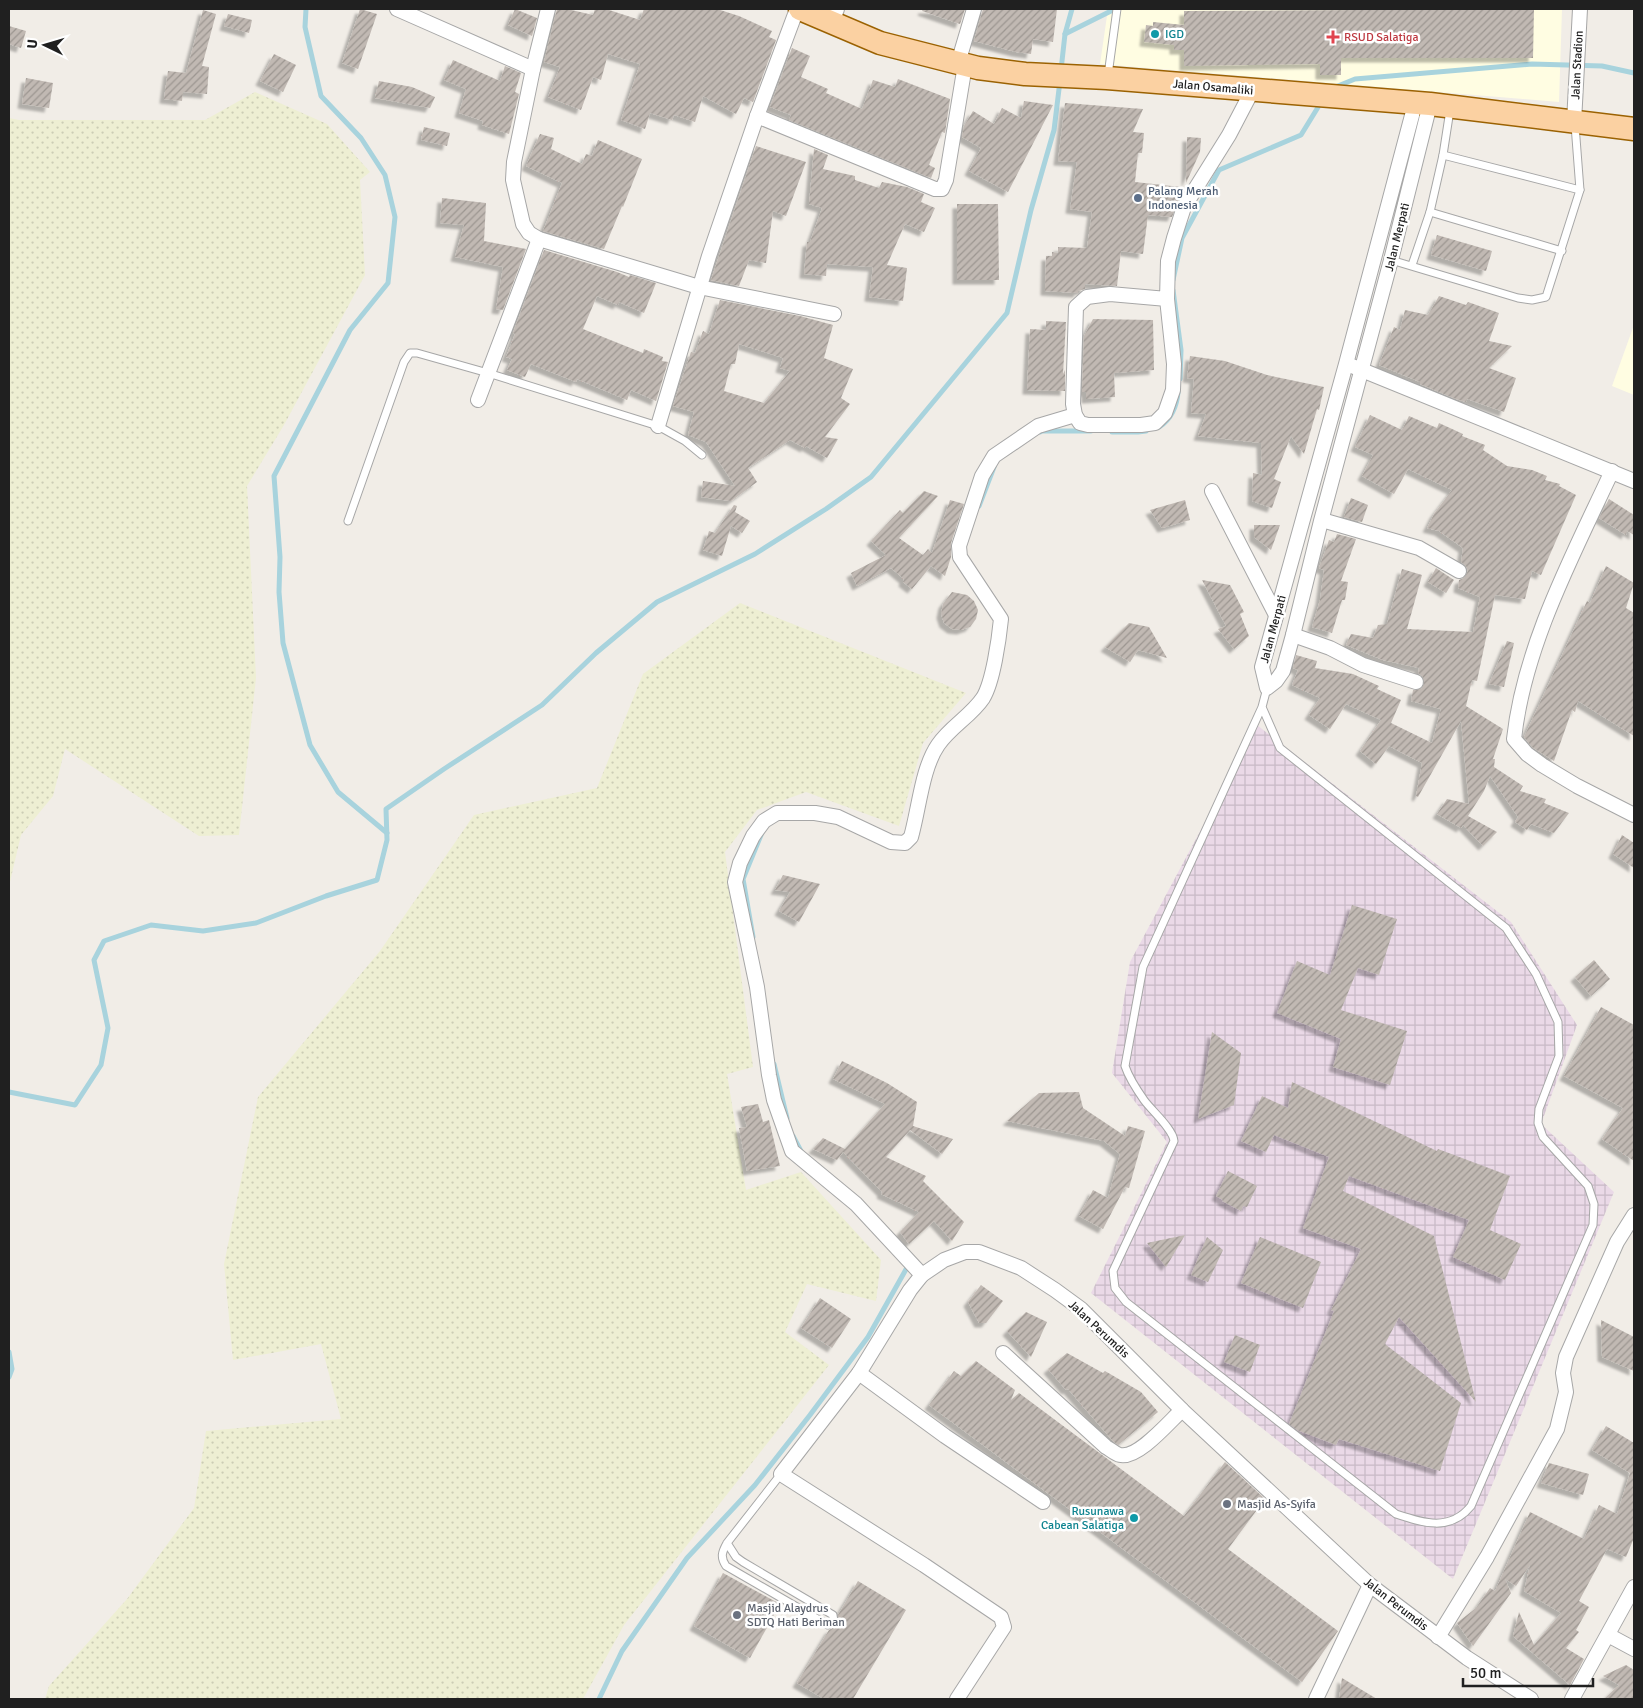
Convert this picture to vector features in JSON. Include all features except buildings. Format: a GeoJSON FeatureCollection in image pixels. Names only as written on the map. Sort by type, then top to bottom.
{"type":"FeatureCollection","features":[{"type":"Feature","properties":{"kind":"main road","name":"Jalan Osamaliki"},"geometry":{"type":"LineString","coordinates":[[798,9],[835,16],[880,43],[961,64],[1025,74],[1107,78],[1432,105],[1634,128]]}},
{"type":"Feature","properties":{"kind":"street"},"geometry":{"type":"LineString","coordinates":[[397,9],[533,69]]}},
{"type":"Feature","properties":{"kind":"street"},"geometry":{"type":"LineString","coordinates":[[548,9],[533,69],[514,162],[513,180],[524,224],[529,234],[539,239],[699,286],[834,314]]}},
{"type":"Feature","properties":{"kind":"street"},"geometry":{"type":"LineString","coordinates":[[658,426],[699,286],[757,116],[798,9]]}},
{"type":"Feature","properties":{"kind":"street"},"geometry":{"type":"LineString","coordinates":[[757,116],[935,189],[942,189],[946,180],[961,64],[974,9]]}},
{"type":"Feature","properties":{"kind":"street","name":"Jalan Stadion"},"geometry":{"type":"LineString","coordinates":[[1574,122],[1580,9]]}},
{"type":"Feature","properties":{"kind":"street"},"geometry":{"type":"LineString","coordinates":[[1167,299],[1110,294],[1087,297],[1076,307],[1073,404],[1075,415],[1080,423],[1088,425],[1141,425],[1155,423],[1165,413],[1173,390],[1174,364],[1167,299],[1168,261],[1184,207],[1229,135],[1252,90]]}},
{"type":"Feature","properties":{"kind":"street","name":"Jalan Merpati"},"geometry":{"type":"LineString","coordinates":[[1432,105],[1361,369],[1293,635],[1282,671],[1276,681],[1267,688],[1262,667],[1346,364],[1432,105]]}},
{"type":"Feature","properties":{"kind":"street"},"geometry":{"type":"LineString","coordinates":[[478,400],[539,239]]}},
{"type":"Feature","properties":{"kind":"street"},"geometry":{"type":"LineString","coordinates":[[1346,364],[1634,481]]}},
{"type":"Feature","properties":{"kind":"street"},"geometry":{"type":"LineString","coordinates":[[913,1266],[856,1204],[792,1151],[774,1100],[757,987],[735,882],[740,863],[753,836],[764,820],[777,813],[838,817],[890,842],[905,843],[911,837],[927,766],[938,745],[984,697],[992,674],[1002,620],[960,557],[959,546],[982,476],[994,456],[1038,426],[1075,415]]}},
{"type":"Feature","properties":{"kind":"street"},"geometry":{"type":"LineString","coordinates":[[1612,471],[1559,586],[1528,668],[1518,704],[1514,739],[1527,754],[1542,764],[1577,786],[1634,815]]}},
{"type":"Feature","properties":{"kind":"street"},"geometry":{"type":"LineString","coordinates":[[1212,491],[1276,615]]}},
{"type":"Feature","properties":{"kind":"street"},"geometry":{"type":"LineString","coordinates":[[1322,520],[1419,548],[1459,571]]}},
{"type":"Feature","properties":{"kind":"street"},"geometry":{"type":"LineString","coordinates":[[1293,635],[1330,648],[1363,665],[1416,682]]}},
{"type":"Feature","properties":{"kind":"street"},"geometry":{"type":"LineString","coordinates":[[1438,1637],[1492,1548],[1556,1429],[1566,1392],[1563,1373],[1566,1357],[1618,1242],[1634,1215]]}},
{"type":"Feature","properties":{"kind":"street","name":"Jalan Perumdis"},"geometry":{"type":"LineString","coordinates":[[781,1474],[859,1373],[910,1290],[913,1266],[944,1260],[965,1252],[980,1252],[1022,1268],[1081,1309],[1182,1410],[1370,1585],[1467,1658],[1531,1699]]}},
{"type":"Feature","properties":{"kind":"street"},"geometry":{"type":"LineString","coordinates":[[1003,1353],[1106,1447],[1120,1455],[1132,1454],[1142,1447],[1182,1410]]}},
{"type":"Feature","properties":{"kind":"street"},"geometry":{"type":"LineString","coordinates":[[859,1373],[945,1436],[1043,1502]]}},
{"type":"Feature","properties":{"kind":"street"},"geometry":{"type":"LineString","coordinates":[[781,1474],[924,1565],[1001,1617],[1004,1628],[957,1699]]}},
{"type":"Feature","properties":{"kind":"street"},"geometry":{"type":"LineString","coordinates":[[1316,1699],[1370,1585]]}},
{"type":"Feature","properties":{"kind":"street"},"geometry":{"type":"LineString","coordinates":[[1572,1699],[1634,1587]]}},
{"type":"Feature","properties":{"kind":"street"},"geometry":{"type":"LineString","coordinates":[[1608,1635],[1634,1648]]}},
{"type":"Feature","properties":{"kind":"lane"},"geometry":{"type":"LineString","coordinates":[[1107,78],[1117,9]]}},
{"type":"Feature","properties":{"kind":"lane"},"geometry":{"type":"LineString","coordinates":[[1412,265],[1430,212],[1443,155],[1432,105]]}},
{"type":"Feature","properties":{"kind":"lane"},"geometry":{"type":"LineString","coordinates":[[1391,260],[1518,298],[1532,300],[1546,297],[1580,190],[1574,122]]}},
{"type":"Feature","properties":{"kind":"lane"},"geometry":{"type":"LineString","coordinates":[[1443,155],[1580,190]]}},
{"type":"Feature","properties":{"kind":"lane"},"geometry":{"type":"LineString","coordinates":[[1430,212],[1562,251]]}},
{"type":"Feature","properties":{"kind":"lane"},"geometry":{"type":"LineString","coordinates":[[348,521],[404,362],[410,354],[417,353],[488,373],[658,426],[702,455]]}},
{"type":"Feature","properties":{"kind":"lane"},"geometry":{"type":"LineString","coordinates":[[1262,707],[1280,748],[1506,928],[1536,974],[1558,1022],[1559,1056],[1539,1109],[1538,1123],[1543,1136],[1588,1186],[1594,1204],[1593,1225],[1471,1506],[1463,1516],[1451,1520],[1431,1524],[1396,1514],[1126,1302],[1115,1288],[1113,1271],[1173,1144],[1174,1138],[1145,1101],[1128,1075],[1126,1066],[1143,967],[1262,707],[1267,688]]}},
{"type":"Feature","properties":{"kind":"lane"},"geometry":{"type":"LineString","coordinates":[[727,1543],[736,1557],[833,1614],[834,1622],[828,1624],[726,1566],[722,1559],[722,1553],[727,1543],[781,1474]]}},
{"type":"Feature","properties":{"kind":"shaded area","name":"RSUD Salatiga"},"geometry":{"type":"Polygon","coordinates":[[[1108,9],[1562,9],[1559,102],[1100,64],[1108,9]]]}},
{"type":"Feature","properties":{"kind":"shaded area"},"geometry":{"type":"Polygon","coordinates":[[[1634,325],[1634,395],[1612,386],[1634,325]]]}},
{"type":"Feature","properties":{"kind":"shaded area"},"geometry":{"type":"Polygon","coordinates":[[[1257,725],[1511,922],[1577,1025],[1541,1124],[1614,1192],[1453,1579],[1091,1293],[1167,1142],[1112,1073],[1130,962],[1257,725]]]}},
{"type":"Feature","properties":{"kind":"green space"},"geometry":{"type":"Polygon","coordinates":[[[255,92],[327,124],[370,172],[360,180],[365,275],[284,425],[247,486],[256,678],[239,835],[199,836],[65,749],[53,796],[21,835],[9,886],[9,118],[19,120],[205,120],[255,92]]]}},
{"type":"Feature","properties":{"kind":"green space"},"geometry":{"type":"Polygon","coordinates":[[[740,603],[966,693],[923,743],[899,826],[806,792],[757,810],[725,852],[753,1067],[727,1074],[746,1190],[801,1172],[881,1260],[876,1301],[807,1284],[785,1332],[829,1365],[624,1625],[583,1699],[45,1699],[49,1686],[127,1599],[194,1508],[206,1431],[341,1419],[321,1344],[233,1360],[224,1264],[258,1097],[380,951],[474,815],[597,788],[643,674],[740,603]]]}},
{"type":"Feature","properties":{"kind":"waterway"},"geometry":{"type":"LineString","coordinates":[[306,9],[305,27],[321,96],[361,138],[385,175],[395,217],[388,283],[350,330],[274,476],[280,557],[279,592],[283,643],[310,745],[338,792],[387,833]]}},
{"type":"Feature","properties":{"kind":"waterway"},"geometry":{"type":"LineString","coordinates":[[1061,70],[1065,34],[1072,9]]}},
{"type":"Feature","properties":{"kind":"waterway"},"geometry":{"type":"LineString","coordinates":[[1065,34],[1115,9]]}},
{"type":"Feature","properties":{"kind":"waterway"},"geometry":{"type":"LineString","coordinates":[[1333,88],[1355,79],[1532,64],[1602,66],[1634,73]]}},
{"type":"Feature","properties":{"kind":"waterway"},"geometry":{"type":"LineString","coordinates":[[9,1092],[75,1105],[101,1065],[108,1028],[94,960],[104,941],[151,925],[203,931],[256,923],[326,896],[377,880],[387,840],[386,809],[542,705],[596,653],[657,602],[755,554],[826,509],[871,477],[1007,313],[1031,210],[1054,130],[1060,81]]}},
{"type":"Feature","properties":{"kind":"waterway"},"geometry":{"type":"LineString","coordinates":[[1173,280],[1182,238],[1219,170],[1301,135],[1320,104]]}},
{"type":"Feature","properties":{"kind":"waterway"},"geometry":{"type":"LineString","coordinates":[[1173,290],[1181,350],[1180,379]]}},
{"type":"Feature","properties":{"kind":"waterway"},"geometry":{"type":"LineString","coordinates":[[1159,427],[1167,421],[1173,412],[1178,392]]}},
{"type":"Feature","properties":{"kind":"waterway"},"geometry":{"type":"LineString","coordinates":[[1040,432],[1091,431]]}},
{"type":"Feature","properties":{"kind":"waterway"},"geometry":{"type":"LineString","coordinates":[[1112,432],[1146,431]]}},
{"type":"Feature","properties":{"kind":"waterway"},"geometry":{"type":"LineString","coordinates":[[979,506],[994,467]]}},
{"type":"Feature","properties":{"kind":"waterway"},"geometry":{"type":"LineString","coordinates":[[753,937],[743,879],[761,835]]}},
{"type":"Feature","properties":{"kind":"waterway"},"geometry":{"type":"LineString","coordinates":[[774,1064],[787,1118]]}},
{"type":"Feature","properties":{"kind":"waterway"},"geometry":{"type":"LineString","coordinates":[[793,1136],[802,1153]]}},
{"type":"Feature","properties":{"kind":"waterway"},"geometry":{"type":"LineString","coordinates":[[599,1699],[622,1651],[687,1558],[755,1485],[810,1415],[868,1337],[909,1264]]}},
{"type":"Feature","properties":{"kind":"waterway"},"geometry":{"type":"LineString","coordinates":[[9,1352],[12,1369],[9,1377]]}},
{"type":"Feature","properties":{"kind":"place","name":"IGD"},"geometry":{"type":"Point","coordinates":[1155,34]}},
{"type":"Feature","properties":{"kind":"place","name":"RSUD Salatiga"},"geometry":{"type":"Point","coordinates":[1333,37]}},
{"type":"Feature","properties":{"kind":"place","name":"Palang Merah Indonesia"},"geometry":{"type":"Point","coordinates":[1138,198]}},
{"type":"Feature","properties":{"kind":"place","name":"Masjid As-Syifa"},"geometry":{"type":"Point","coordinates":[1227,1504]}},
{"type":"Feature","properties":{"kind":"place","name":"Rusunawa Cabean Salatiga"},"geometry":{"type":"Point","coordinates":[1134,1518]}},
{"type":"Feature","properties":{"kind":"place","name":"Masjid Alaydrus SDTQ Hati Beriman"},"geometry":{"type":"Point","coordinates":[737,1615]}}]}
